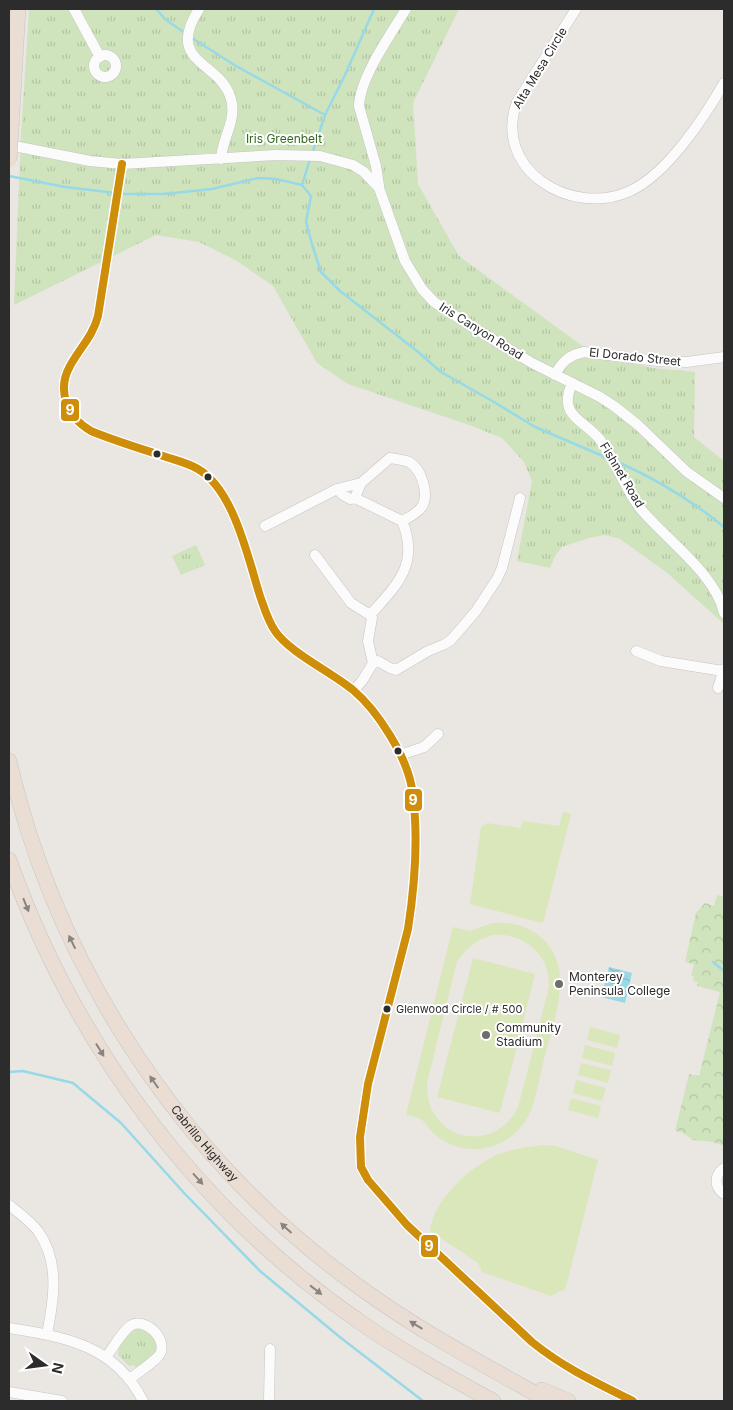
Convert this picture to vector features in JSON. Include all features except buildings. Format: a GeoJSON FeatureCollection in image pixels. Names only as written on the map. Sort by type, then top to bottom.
{"type":"FeatureCollection","features":[{"type":"Feature","properties":{"kind":"highway"},"geometry":{"type":"LineString","coordinates":[[9,160],[18,9]]}},
{"type":"Feature","properties":{"kind":"highway","name":"Cabrillo Highway"},"geometry":{"type":"LineString","coordinates":[[9,761],[37,858],[58,912],[74,946],[119,1028],[171,1105],[207,1149],[232,1177],[273,1217],[309,1248],[377,1300],[549,1401]]}},
{"type":"Feature","properties":{"kind":"highway"},"geometry":{"type":"LineString","coordinates":[[9,860],[44,948],[84,1024],[134,1101],[190,1171],[256,1239],[316,1289],[387,1340],[494,1401]]}},
{"type":"Feature","properties":{"kind":"highway"},"geometry":{"type":"LineString","coordinates":[[475,1359],[568,1401]]}},
{"type":"Feature","properties":{"kind":"highway"},"geometry":{"type":"LineString","coordinates":[[471,1389],[484,1401]]}},
{"type":"Feature","properties":{"kind":"street"},"geometry":{"type":"LineString","coordinates":[[74,9],[100,57]]}},
{"type":"Feature","properties":{"kind":"street"},"geometry":{"type":"LineString","coordinates":[[199,9],[189,29],[191,50],[197,61],[225,85],[232,104],[231,124],[222,148],[221,159]]}},
{"type":"Feature","properties":{"kind":"street"},"geometry":{"type":"LineString","coordinates":[[379,188],[376,166],[360,106],[360,96],[366,79],[406,9]]}},
{"type":"Feature","properties":{"kind":"street","name":"Alta Mesa Circle"},"geometry":{"type":"LineString","coordinates":[[576,9],[516,102],[511,120],[514,143],[526,164],[540,180],[556,190],[578,198],[599,200],[611,199],[641,185],[686,140],[707,112],[724,83]]}},
{"type":"Feature","properties":{"kind":"street","name":"Iris Canyon Road"},"geometry":{"type":"LineString","coordinates":[[9,145],[122,164],[276,155],[328,158],[353,164],[364,172],[379,188],[405,261],[413,275],[434,302],[474,328],[614,406],[638,425],[688,472],[724,498]]}},
{"type":"Feature","properties":{"kind":"street"},"geometry":{"type":"LineString","coordinates":[[122,164],[98,316],[91,335],[71,364],[65,379],[65,396],[68,410],[78,423],[91,431],[191,466],[213,481],[232,510],[263,603],[275,631],[293,649],[354,690],[378,716],[400,755],[412,788],[415,832],[412,906],[408,929],[368,1084],[360,1137],[361,1167],[368,1180],[407,1225],[532,1342],[554,1360],[633,1401]]}},
{"type":"Feature","properties":{"kind":"street","name":"El Dorado Street"},"geometry":{"type":"LineString","coordinates":[[555,374],[564,361],[574,354],[584,352],[667,362],[687,362],[724,357]]}},
{"type":"Feature","properties":{"kind":"street","name":"Fishnet Road"},"geometry":{"type":"LineString","coordinates":[[572,383],[567,400],[571,412],[577,420],[601,440],[640,507],[705,577],[714,591],[724,614]]}},
{"type":"Feature","properties":{"kind":"street"},"geometry":{"type":"LineString","coordinates":[[265,526],[336,489],[361,483],[390,458],[410,463],[419,471],[425,497],[422,508],[402,521]]}},
{"type":"Feature","properties":{"kind":"street"},"geometry":{"type":"LineString","coordinates":[[355,498],[361,483]]}},
{"type":"Feature","properties":{"kind":"street"},"geometry":{"type":"LineString","coordinates":[[336,489],[350,499],[355,498],[402,521],[410,546],[406,567],[395,586],[370,615]]}},
{"type":"Feature","properties":{"kind":"street"},"geometry":{"type":"LineString","coordinates":[[354,690],[373,663],[378,660],[396,670],[450,640],[476,611],[502,568],[520,498]]}},
{"type":"Feature","properties":{"kind":"street"},"geometry":{"type":"LineString","coordinates":[[314,555],[351,603],[370,615],[372,620],[368,634],[368,647],[373,663]]}},
{"type":"Feature","properties":{"kind":"street"},"geometry":{"type":"LineString","coordinates":[[636,651],[662,661],[724,670],[718,688]]}},
{"type":"Feature","properties":{"kind":"street"},"geometry":{"type":"LineString","coordinates":[[400,755],[424,747],[438,734]]}},
{"type":"Feature","properties":{"kind":"street"},"geometry":{"type":"LineString","coordinates":[[724,1168],[718,1172],[716,1182],[719,1190],[724,1194]]}},
{"type":"Feature","properties":{"kind":"street"},"geometry":{"type":"LineString","coordinates":[[9,1205],[30,1222],[38,1232],[50,1256],[54,1284],[47,1334]]}},
{"type":"Feature","properties":{"kind":"street"},"geometry":{"type":"LineString","coordinates":[[106,1357],[130,1326],[137,1324],[148,1326],[160,1339],[161,1351],[157,1357],[130,1379]]}},
{"type":"Feature","properties":{"kind":"street"},"geometry":{"type":"LineString","coordinates":[[9,1328],[47,1334],[80,1343],[106,1357],[130,1379],[143,1401]]}},
{"type":"Feature","properties":{"kind":"street"},"geometry":{"type":"LineString","coordinates":[[269,1401],[270,1349]]}},
{"type":"Feature","properties":{"kind":"street"},"geometry":{"type":"LineString","coordinates":[[9,1392],[62,1401]]}},
{"type":"Feature","properties":{"kind":"green space","name":"Iris Greenbelt"},"geometry":{"type":"Polygon","coordinates":[[[29,9],[459,9],[413,103],[418,184],[459,256],[584,347],[590,347],[592,355],[653,368],[695,372],[694,437],[724,461],[724,624],[666,572],[620,539],[605,535],[562,547],[555,556],[550,568],[517,561],[532,481],[524,462],[502,438],[348,384],[317,363],[273,286],[237,261],[199,242],[156,235],[14,305],[21,135],[29,9]]]}},
{"type":"Feature","properties":{"kind":"green space"},"geometry":{"type":"Polygon","coordinates":[[[196,545],[205,565],[181,575],[172,556],[196,545]]]}},
{"type":"Feature","properties":{"kind":"green space"},"geometry":{"type":"Polygon","coordinates":[[[563,812],[571,814],[543,923],[470,904],[481,827],[487,823],[521,828],[523,821],[559,826],[563,812]]]}},
{"type":"Feature","properties":{"kind":"green space"},"geometry":{"type":"Polygon","coordinates":[[[717,895],[724,897],[724,1146],[713,1142],[693,1140],[681,1132],[675,1131],[689,1074],[699,1076],[720,992],[697,986],[698,982],[693,981],[694,976],[691,976],[694,964],[685,962],[696,913],[705,903],[714,906],[717,895]]]}},
{"type":"Feature","properties":{"kind":"green space"},"geometry":{"type":"Polygon","coordinates":[[[492,923],[509,923],[530,930],[548,945],[556,959],[560,975],[557,1009],[530,1112],[521,1127],[512,1136],[496,1145],[478,1149],[460,1147],[448,1143],[433,1133],[422,1120],[406,1115],[453,927],[470,931],[492,923]],[[493,935],[477,942],[464,952],[457,962],[427,1083],[429,1102],[437,1117],[448,1128],[462,1135],[477,1136],[492,1133],[506,1123],[518,1108],[549,987],[548,975],[540,956],[525,942],[505,935],[493,935]]]}},
{"type":"Feature","properties":{"kind":"green space","name":"Community Stadium"},"geometry":{"type":"Polygon","coordinates":[[[473,958],[535,974],[500,1113],[437,1097],[473,958]]]}},
{"type":"Feature","properties":{"kind":"green space"},"geometry":{"type":"Polygon","coordinates":[[[590,1027],[620,1035],[617,1048],[587,1040],[590,1027]]]}},
{"type":"Feature","properties":{"kind":"green space"},"geometry":{"type":"Polygon","coordinates":[[[585,1045],[615,1053],[612,1066],[582,1058],[585,1045]]]}},
{"type":"Feature","properties":{"kind":"green space"},"geometry":{"type":"Polygon","coordinates":[[[581,1063],[611,1070],[608,1083],[578,1075],[581,1063]]]}},
{"type":"Feature","properties":{"kind":"green space"},"geometry":{"type":"Polygon","coordinates":[[[576,1080],[606,1088],[602,1101],[573,1093],[576,1080]]]}},
{"type":"Feature","properties":{"kind":"green space"},"geometry":{"type":"Polygon","coordinates":[[[571,1098],[601,1106],[598,1118],[568,1110],[571,1098]]]}},
{"type":"Feature","properties":{"kind":"green space"},"geometry":{"type":"Polygon","coordinates":[[[543,1145],[556,1146],[598,1160],[565,1289],[551,1296],[482,1272],[478,1263],[430,1231],[433,1219],[447,1194],[469,1173],[493,1157],[505,1152],[543,1145]]]}},
{"type":"Feature","properties":{"kind":"green space"},"geometry":{"type":"Polygon","coordinates":[[[135,1328],[144,1328],[157,1340],[157,1350],[155,1353],[136,1368],[134,1365],[129,1366],[118,1355],[121,1343],[135,1328]]]}},
{"type":"Feature","properties":{"kind":"water"},"geometry":{"type":"Polygon","coordinates":[[[609,967],[632,973],[625,1003],[601,997],[609,967]]]}},
{"type":"Feature","properties":{"kind":"waterway"},"geometry":{"type":"LineString","coordinates":[[156,9],[166,20],[185,33]]}},
{"type":"Feature","properties":{"kind":"waterway"},"geometry":{"type":"LineString","coordinates":[[312,154],[325,115],[374,9]]}},
{"type":"Feature","properties":{"kind":"waterway"},"geometry":{"type":"LineString","coordinates":[[192,38],[236,66],[325,115]]}},
{"type":"Feature","properties":{"kind":"waterway"},"geometry":{"type":"LineString","coordinates":[[302,185],[310,159]]}},
{"type":"Feature","properties":{"kind":"waterway"},"geometry":{"type":"LineString","coordinates":[[9,176],[65,187],[116,193]]}},
{"type":"Feature","properties":{"kind":"waterway"},"geometry":{"type":"LineString","coordinates":[[121,194],[164,194],[212,189],[258,178],[276,179],[302,185],[311,196],[306,222],[321,272],[340,291],[441,372],[535,427],[603,456]]}},
{"type":"Feature","properties":{"kind":"waterway"},"geometry":{"type":"LineString","coordinates":[[618,462],[673,491],[724,527]]}},
{"type":"Feature","properties":{"kind":"waterway"},"geometry":{"type":"LineString","coordinates":[[713,962],[724,971]]}},
{"type":"Feature","properties":{"kind":"waterway"},"geometry":{"type":"LineString","coordinates":[[9,1072],[23,1071],[73,1083],[121,1123],[185,1194],[260,1271],[341,1338],[423,1401]]}},
{"type":"Feature","properties":{"kind":"transit line","name":"9"},"geometry":{"type":"LineString","coordinates":[[122,164],[98,316],[93,330],[66,375],[64,394],[67,403],[76,419],[91,431],[190,465],[211,479],[221,492],[238,526],[260,596],[275,631],[290,647],[344,683],[363,699],[390,735],[409,776],[414,806],[416,842],[408,929],[368,1084],[360,1137],[361,1167],[368,1180],[407,1225],[532,1342],[569,1367],[633,1401]]}},
{"type":"Feature","properties":{"kind":"place","name":"Monterey Peninsula College"},"geometry":{"type":"Point","coordinates":[559,984]}},
{"type":"Feature","properties":{"kind":"place","name":"Glenwood Circle / # 500"},"geometry":{"type":"Point","coordinates":[387,1009]}},
{"type":"Feature","properties":{"kind":"place","name":"Community Stadium"},"geometry":{"type":"Point","coordinates":[486,1035]}}]}
